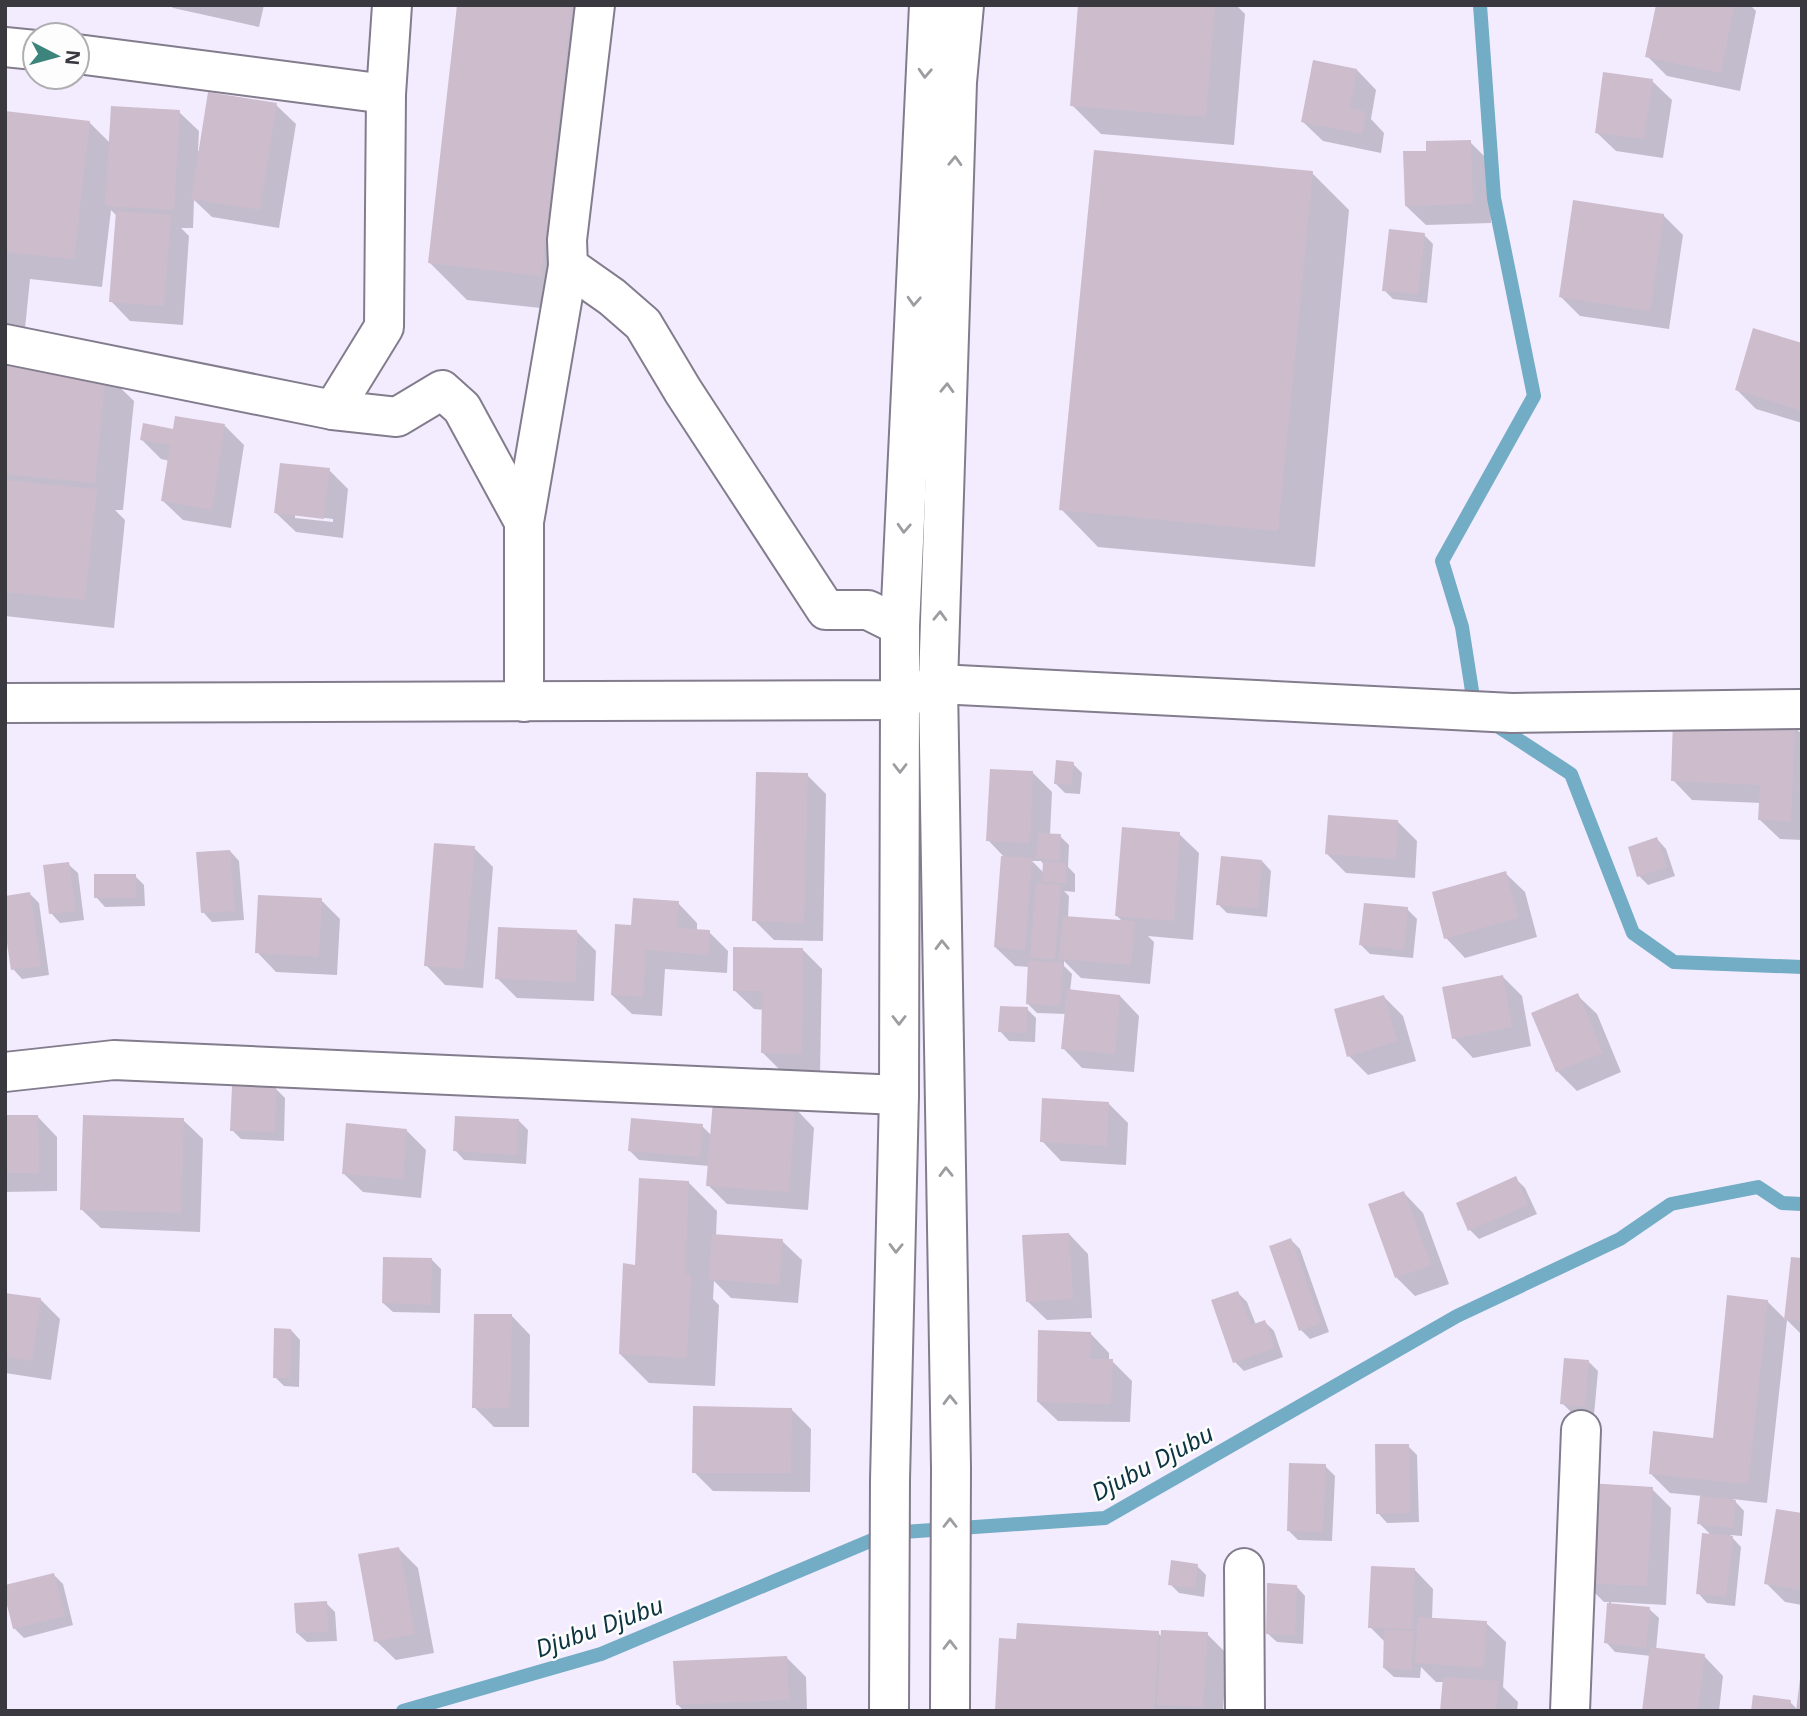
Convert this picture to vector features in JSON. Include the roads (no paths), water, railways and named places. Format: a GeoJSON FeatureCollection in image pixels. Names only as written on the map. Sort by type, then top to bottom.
{"type":"FeatureCollection","features":[{"type":"Feature","properties":{"kind":"street"},"geometry":{"type":"LineString","coordinates":[[333,410],[384,327],[386,94],[392,5]]}},
{"type":"Feature","properties":{"kind":"street"},"geometry":{"type":"LineString","coordinates":[[524,702],[524,522],[568,266],[567,240],[595,5]]}},
{"type":"Feature","properties":{"kind":"street"},"geometry":{"type":"LineString","coordinates":[[889,1711],[890,1480],[899,1095],[900,626],[929,5]]}},
{"type":"Feature","properties":{"kind":"street"},"geometry":{"type":"LineString","coordinates":[[950,1711],[951,1468],[938,684],[957,82],[964,5]]}},
{"type":"Feature","properties":{"kind":"street"},"geometry":{"type":"LineString","coordinates":[[91,56],[386,94]]}},
{"type":"Feature","properties":{"kind":"street"},"geometry":{"type":"LineString","coordinates":[[568,266],[612,297],[643,324],[683,391],[826,610],[868,610],[900,626]]}},
{"type":"Feature","properties":{"kind":"street"},"geometry":{"type":"LineString","coordinates":[[5,344],[333,410],[397,416],[442,390],[462,408],[524,522]]}},
{"type":"Feature","properties":{"kind":"street"},"geometry":{"type":"LineString","coordinates":[[5,703],[900,700],[938,684],[1511,713],[1802,709]]}},
{"type":"Feature","properties":{"kind":"street"},"geometry":{"type":"LineString","coordinates":[[5,1072],[114,1060],[899,1095]]}},
{"type":"Feature","properties":{"kind":"street"},"geometry":{"type":"LineString","coordinates":[[1570,1711],[1581,1430]]}},
{"type":"Feature","properties":{"kind":"street"},"geometry":{"type":"LineString","coordinates":[[1244,1568],[1245,1711]]}},
{"type":"Feature","properties":{"kind":"waterway"},"geometry":{"type":"LineString","coordinates":[[1475,710],[1462,627],[1442,561],[1534,396],[1494,198],[1480,5]]}},
{"type":"Feature","properties":{"kind":"waterway"},"geometry":{"type":"LineString","coordinates":[[1491,722],[1571,774],[1633,933],[1674,962],[1802,967]]}},
{"type":"Feature","properties":{"kind":"waterway","name":"Djubu Djubu"},"geometry":{"type":"LineString","coordinates":[[403,1711],[601,1654],[889,1533],[1105,1518],[1457,1316],[1620,1239],[1671,1204],[1758,1187],[1782,1203],[1802,1204]]}}]}
